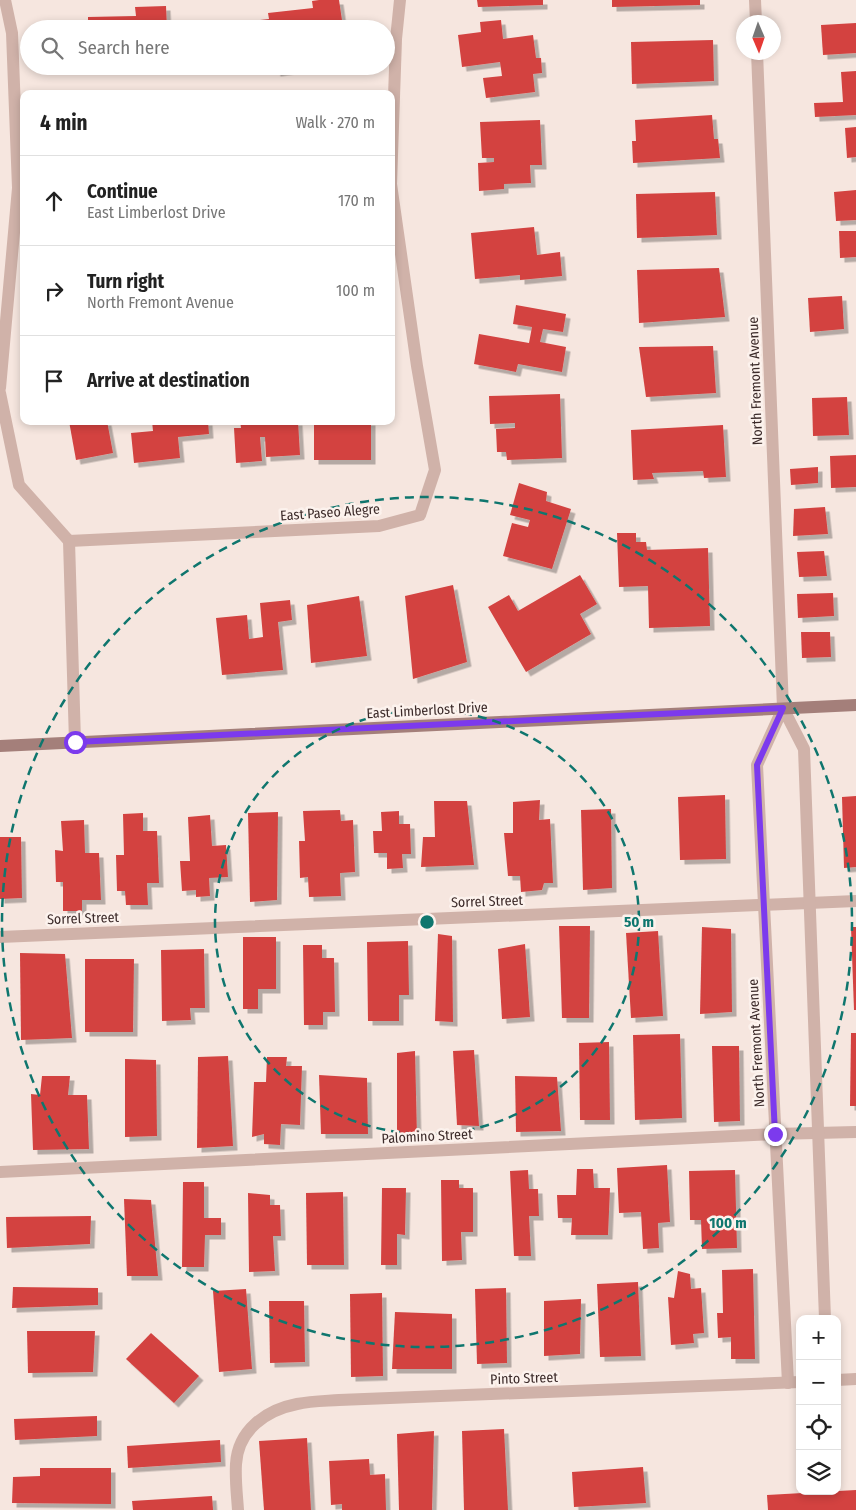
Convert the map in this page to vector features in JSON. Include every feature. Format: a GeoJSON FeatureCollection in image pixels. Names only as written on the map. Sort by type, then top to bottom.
{"type":"FeatureCollection","features":[{"type":"Feature","properties":{"kind":"street"},"geometry":{"type":"LineString","coordinates":[[0,388],[18,188],[12,33],[5,0]]}},
{"type":"Feature","properties":{"kind":"street","name":"East Paseo Alegre"},"geometry":{"type":"LineString","coordinates":[[395,69],[400,0]]}},
{"type":"Feature","properties":{"kind":"street"},"geometry":{"type":"LineString","coordinates":[[755,0],[756,15]]}},
{"type":"Feature","properties":{"kind":"street","name":"North Fremont Avenue"},"geometry":{"type":"LineString","coordinates":[[757,60],[783,708],[804,749],[825,1315]]}},
{"type":"Feature","properties":{"kind":"street","name":"East Paseo Alegre"},"geometry":{"type":"LineString","coordinates":[[394,90],[395,75]]}},
{"type":"Feature","properties":{"kind":"street","name":"East Paseo Alegre"},"geometry":{"type":"LineString","coordinates":[[69,541],[379,526],[420,515],[434,470],[395,212]]}},
{"type":"Feature","properties":{"kind":"street"},"geometry":{"type":"LineString","coordinates":[[0,393],[19,485],[69,541],[75,742]]}},
{"type":"Feature","properties":{"kind":"street","name":"East Limberlost Drive"},"geometry":{"type":"LineString","coordinates":[[0,746],[856,704]]}},
{"type":"Feature","properties":{"kind":"street","name":"North Fremont Avenue"},"geometry":{"type":"LineString","coordinates":[[783,708],[757,765],[775,1134],[794,1382]]}},
{"type":"Feature","properties":{"kind":"street","name":"Sorrel Street"},"geometry":{"type":"LineString","coordinates":[[0,936],[856,901]]}},
{"type":"Feature","properties":{"kind":"street","name":"Palomino Street"},"geometry":{"type":"LineString","coordinates":[[0,1172],[775,1134],[856,1132]]}},
{"type":"Feature","properties":{"kind":"street"},"geometry":{"type":"LineString","coordinates":[[841,1380],[856,1379]]}},
{"type":"Feature","properties":{"kind":"street","name":"Pinto Street"},"geometry":{"type":"LineString","coordinates":[[238,1510],[236,1464],[239,1447],[246,1432],[270,1413],[296,1404],[339,1400],[794,1382]]}},
{"type":"Feature","properties":{"kind":"building"},"geometry":{"type":"Polygon","coordinates":[[[339,0],[342,20],[260,20],[269,19],[268,13],[313,8],[312,1],[339,0]]]}},
{"type":"Feature","properties":{"kind":"building"},"geometry":{"type":"Polygon","coordinates":[[[477,0],[543,0],[543,5],[478,7],[477,0]]]}},
{"type":"Feature","properties":{"kind":"building"},"geometry":{"type":"Polygon","coordinates":[[[612,0],[700,0],[700,5],[612,7],[612,0]]]}},
{"type":"Feature","properties":{"kind":"building"},"geometry":{"type":"Polygon","coordinates":[[[166,6],[167,20],[88,20],[88,17],[136,16],[135,7],[166,6]]]}},
{"type":"Feature","properties":{"kind":"building"},"geometry":{"type":"Polygon","coordinates":[[[501,20],[503,39],[533,35],[536,58],[541,58],[542,73],[533,74],[535,92],[486,98],[483,78],[502,76],[500,62],[462,67],[458,35],[481,32],[480,22],[501,20]]]}},
{"type":"Feature","properties":{"kind":"building"},"geometry":{"type":"Polygon","coordinates":[[[856,23],[856,53],[823,55],[821,25],[856,23]]]}},
{"type":"Feature","properties":{"kind":"building"},"geometry":{"type":"Polygon","coordinates":[[[713,40],[714,81],[632,84],[631,42],[713,40]]]}},
{"type":"Feature","properties":{"kind":"building"},"geometry":{"type":"Polygon","coordinates":[[[856,71],[856,115],[815,117],[814,103],[843,102],[841,72],[856,71]]]}},
{"type":"Feature","properties":{"kind":"building"},"geometry":{"type":"Polygon","coordinates":[[[712,115],[714,139],[718,139],[720,158],[633,163],[632,141],[636,141],[635,120],[712,115]]]}},
{"type":"Feature","properties":{"kind":"building"},"geometry":{"type":"Polygon","coordinates":[[[540,120],[542,165],[530,165],[531,183],[504,184],[504,189],[479,191],[478,163],[494,162],[494,158],[482,158],[480,122],[540,120]]]}},
{"type":"Feature","properties":{"kind":"building"},"geometry":{"type":"Polygon","coordinates":[[[856,127],[856,157],[847,158],[845,128],[856,127]]]}},
{"type":"Feature","properties":{"kind":"building"},"geometry":{"type":"Polygon","coordinates":[[[856,190],[856,220],[836,221],[834,192],[856,190]]]}},
{"type":"Feature","properties":{"kind":"building"},"geometry":{"type":"Polygon","coordinates":[[[715,192],[717,235],[637,238],[636,194],[715,192]]]}},
{"type":"Feature","properties":{"kind":"building"},"geometry":{"type":"Polygon","coordinates":[[[534,227],[537,255],[560,252],[562,276],[520,280],[520,275],[475,279],[471,233],[534,227]]]}},
{"type":"Feature","properties":{"kind":"building"},"geometry":{"type":"Polygon","coordinates":[[[839,231],[856,231],[856,257],[840,258],[839,231]]]}},
{"type":"Feature","properties":{"kind":"building"},"geometry":{"type":"Polygon","coordinates":[[[719,268],[725,317],[639,323],[637,270],[719,268]]]}},
{"type":"Feature","properties":{"kind":"building"},"geometry":{"type":"Polygon","coordinates":[[[842,296],[844,329],[810,332],[808,298],[842,296]]]}},
{"type":"Feature","properties":{"kind":"building"},"geometry":{"type":"Polygon","coordinates":[[[516,305],[566,314],[563,332],[543,329],[540,342],[566,347],[562,372],[518,364],[516,372],[474,364],[479,334],[529,343],[532,327],[513,324],[516,305]]]}},
{"type":"Feature","properties":{"kind":"building"},"geometry":{"type":"Polygon","coordinates":[[[713,346],[716,393],[646,397],[639,347],[713,346]]]}},
{"type":"Feature","properties":{"kind":"building"},"geometry":{"type":"Polygon","coordinates":[[[560,394],[562,458],[507,460],[506,452],[497,452],[496,429],[515,428],[515,423],[490,424],[489,396],[560,394]]]}},
{"type":"Feature","properties":{"kind":"building"},"geometry":{"type":"Polygon","coordinates":[[[847,397],[849,435],[813,436],[812,398],[847,397]]]}},
{"type":"Feature","properties":{"kind":"building"},"geometry":{"type":"Polygon","coordinates":[[[70,425],[108,425],[113,453],[76,460],[70,425]]]}},
{"type":"Feature","properties":{"kind":"building"},"geometry":{"type":"Polygon","coordinates":[[[152,425],[208,425],[209,434],[178,437],[180,458],[134,463],[131,433],[153,431],[152,425]]]}},
{"type":"Feature","properties":{"kind":"building"},"geometry":{"type":"Polygon","coordinates":[[[241,425],[298,425],[300,455],[266,457],[265,437],[260,437],[262,461],[236,463],[234,428],[241,428],[241,425]]]}},
{"type":"Feature","properties":{"kind":"building"},"geometry":{"type":"Polygon","coordinates":[[[314,425],[371,425],[371,460],[314,460],[314,425]]]}},
{"type":"Feature","properties":{"kind":"building"},"geometry":{"type":"Polygon","coordinates":[[[723,425],[726,477],[704,478],[703,471],[652,473],[654,479],[633,480],[631,430],[723,425]]]}},
{"type":"Feature","properties":{"kind":"building"},"geometry":{"type":"Polygon","coordinates":[[[856,455],[856,487],[831,488],[830,456],[856,455]]]}},
{"type":"Feature","properties":{"kind":"building"},"geometry":{"type":"Polygon","coordinates":[[[818,467],[818,483],[791,485],[790,469],[818,467]]]}},
{"type":"Feature","properties":{"kind":"building"},"geometry":{"type":"Polygon","coordinates":[[[519,483],[547,492],[546,501],[571,509],[552,569],[503,556],[512,523],[528,527],[530,520],[510,515],[519,483]]]}},
{"type":"Feature","properties":{"kind":"building"},"geometry":{"type":"Polygon","coordinates":[[[825,507],[828,534],[793,536],[794,509],[825,507]]]}},
{"type":"Feature","properties":{"kind":"building"},"geometry":{"type":"Polygon","coordinates":[[[617,533],[636,533],[636,542],[646,542],[647,550],[708,548],[710,626],[649,628],[648,586],[619,587],[617,533]]]}},
{"type":"Feature","properties":{"kind":"building"},"geometry":{"type":"Polygon","coordinates":[[[824,551],[827,576],[799,577],[797,552],[824,551]]]}},
{"type":"Feature","properties":{"kind":"building"},"geometry":{"type":"Polygon","coordinates":[[[580,575],[597,604],[580,614],[591,634],[526,672],[488,607],[509,595],[518,611],[580,575]]]}},
{"type":"Feature","properties":{"kind":"building"},"geometry":{"type":"Polygon","coordinates":[[[453,585],[467,662],[413,679],[405,596],[453,585]]]}},
{"type":"Feature","properties":{"kind":"building"},"geometry":{"type":"Polygon","coordinates":[[[833,593],[834,616],[798,618],[797,594],[833,593]]]}},
{"type":"Feature","properties":{"kind":"building"},"geometry":{"type":"Polygon","coordinates":[[[359,596],[367,656],[311,663],[307,605],[359,596]]]}},
{"type":"Feature","properties":{"kind":"building"},"geometry":{"type":"Polygon","coordinates":[[[290,600],[292,620],[278,622],[283,670],[222,675],[216,618],[247,615],[249,639],[263,637],[260,603],[290,600]]]}},
{"type":"Feature","properties":{"kind":"building"},"geometry":{"type":"Polygon","coordinates":[[[801,632],[830,632],[831,657],[802,658],[801,632]]]}},
{"type":"Feature","properties":{"kind":"building"},"geometry":{"type":"Polygon","coordinates":[[[725,795],[726,859],[680,860],[678,797],[725,795]]]}},
{"type":"Feature","properties":{"kind":"building"},"geometry":{"type":"Polygon","coordinates":[[[856,796],[856,867],[844,868],[842,797],[856,796]]]}},
{"type":"Feature","properties":{"kind":"building"},"geometry":{"type":"Polygon","coordinates":[[[540,800],[539,820],[550,819],[553,883],[544,883],[542,890],[521,892],[520,876],[508,876],[504,833],[513,833],[513,802],[540,800]]]}},
{"type":"Feature","properties":{"kind":"building"},"geometry":{"type":"Polygon","coordinates":[[[434,801],[467,801],[474,865],[421,867],[423,837],[435,837],[434,801]]]}},
{"type":"Feature","properties":{"kind":"building"},"geometry":{"type":"Polygon","coordinates":[[[611,809],[612,888],[583,890],[581,810],[611,809]]]}},
{"type":"Feature","properties":{"kind":"building"},"geometry":{"type":"Polygon","coordinates":[[[340,810],[341,821],[353,820],[355,872],[340,873],[341,896],[309,897],[308,877],[300,878],[299,841],[305,841],[303,811],[340,810]]]}},
{"type":"Feature","properties":{"kind":"building"},"geometry":{"type":"Polygon","coordinates":[[[399,811],[399,824],[410,824],[411,854],[402,854],[403,868],[387,869],[387,853],[374,853],[373,831],[382,831],[381,812],[399,811]]]}},
{"type":"Feature","properties":{"kind":"building"},"geometry":{"type":"Polygon","coordinates":[[[278,812],[277,900],[250,902],[248,813],[278,812]]]}},
{"type":"Feature","properties":{"kind":"building"},"geometry":{"type":"Polygon","coordinates":[[[143,813],[143,831],[157,831],[159,883],[147,883],[148,905],[126,905],[125,891],[117,891],[116,855],[124,855],[123,814],[143,813]]]}},
{"type":"Feature","properties":{"kind":"building"},"geometry":{"type":"Polygon","coordinates":[[[210,815],[212,846],[226,845],[228,877],[209,878],[210,896],[196,897],[196,890],[182,891],[180,861],[190,861],[188,817],[210,815]]]}},
{"type":"Feature","properties":{"kind":"building"},"geometry":{"type":"Polygon","coordinates":[[[84,820],[85,853],[99,853],[101,900],[82,900],[82,911],[63,911],[63,882],[56,882],[55,850],[63,851],[61,821],[84,820]]]}},
{"type":"Feature","properties":{"kind":"building"},"geometry":{"type":"Polygon","coordinates":[[[0,837],[21,837],[22,898],[0,899],[0,837]]]}},
{"type":"Feature","properties":{"kind":"building"},"geometry":{"type":"Polygon","coordinates":[[[559,926],[590,926],[589,1018],[562,1018],[559,926]]]}},
{"type":"Feature","properties":{"kind":"building"},"geometry":{"type":"Polygon","coordinates":[[[702,927],[731,929],[732,1012],[700,1014],[702,927]]]}},
{"type":"Feature","properties":{"kind":"building"},"geometry":{"type":"Polygon","coordinates":[[[851,927],[856,927],[856,1010],[854,1010],[851,927]]]}},
{"type":"Feature","properties":{"kind":"building"},"geometry":{"type":"Polygon","coordinates":[[[658,931],[663,1016],[631,1018],[626,933],[658,931]]]}},
{"type":"Feature","properties":{"kind":"building"},"geometry":{"type":"Polygon","coordinates":[[[438,934],[452,936],[453,1022],[435,1021],[438,934]]]}},
{"type":"Feature","properties":{"kind":"building"},"geometry":{"type":"Polygon","coordinates":[[[243,937],[276,937],[276,989],[258,989],[258,1009],[243,1009],[243,937]]]}},
{"type":"Feature","properties":{"kind":"building"},"geometry":{"type":"Polygon","coordinates":[[[408,941],[409,995],[399,995],[399,1021],[368,1021],[367,942],[408,941]]]}},
{"type":"Feature","properties":{"kind":"building"},"geometry":{"type":"Polygon","coordinates":[[[525,944],[530,1017],[502,1019],[498,949],[525,944]]]}},
{"type":"Feature","properties":{"kind":"building"},"geometry":{"type":"Polygon","coordinates":[[[303,945],[322,945],[322,958],[334,958],[335,1012],[323,1012],[323,1025],[304,1025],[303,945]]]}},
{"type":"Feature","properties":{"kind":"building"},"geometry":{"type":"Polygon","coordinates":[[[204,949],[205,1008],[190,1008],[191,1020],[162,1021],[161,950],[204,949]]]}},
{"type":"Feature","properties":{"kind":"building"},"geometry":{"type":"Polygon","coordinates":[[[20,953],[65,954],[72,1038],[21,1040],[20,953]]]}},
{"type":"Feature","properties":{"kind":"building"},"geometry":{"type":"Polygon","coordinates":[[[85,959],[134,959],[133,1032],[85,1032],[85,959]]]}},
{"type":"Feature","properties":{"kind":"building"},"geometry":{"type":"Polygon","coordinates":[[[851,1033],[856,1033],[856,1106],[850,1106],[851,1033]]]}},
{"type":"Feature","properties":{"kind":"building"},"geometry":{"type":"Polygon","coordinates":[[[680,1034],[682,1118],[635,1120],[633,1035],[680,1034]]]}},
{"type":"Feature","properties":{"kind":"building"},"geometry":{"type":"Polygon","coordinates":[[[609,1042],[610,1120],[580,1120],[579,1043],[609,1042]]]}},
{"type":"Feature","properties":{"kind":"building"},"geometry":{"type":"Polygon","coordinates":[[[712,1046],[739,1046],[740,1121],[714,1122],[712,1046]]]}},
{"type":"Feature","properties":{"kind":"building"},"geometry":{"type":"Polygon","coordinates":[[[474,1050],[479,1126],[457,1125],[453,1051],[474,1050]]]}},
{"type":"Feature","properties":{"kind":"building"},"geometry":{"type":"Polygon","coordinates":[[[415,1051],[417,1138],[397,1138],[397,1053],[415,1051]]]}},
{"type":"Feature","properties":{"kind":"building"},"geometry":{"type":"Polygon","coordinates":[[[228,1056],[233,1146],[197,1148],[198,1057],[228,1056]]]}},
{"type":"Feature","properties":{"kind":"building"},"geometry":{"type":"Polygon","coordinates":[[[267,1057],[287,1057],[286,1066],[302,1066],[300,1125],[281,1124],[280,1145],[264,1144],[264,1134],[252,1137],[254,1082],[266,1082],[267,1057]]]}},
{"type":"Feature","properties":{"kind":"building"},"geometry":{"type":"Polygon","coordinates":[[[125,1059],[156,1060],[157,1136],[125,1137],[125,1059]]]}},
{"type":"Feature","properties":{"kind":"building"},"geometry":{"type":"Polygon","coordinates":[[[319,1075],[367,1078],[368,1134],[321,1134],[319,1075]]]}},
{"type":"Feature","properties":{"kind":"building"},"geometry":{"type":"Polygon","coordinates":[[[42,1076],[70,1076],[68,1095],[87,1095],[89,1149],[33,1150],[31,1094],[40,1095],[42,1076]]]}},
{"type":"Feature","properties":{"kind":"building"},"geometry":{"type":"Polygon","coordinates":[[[515,1076],[557,1077],[561,1131],[516,1132],[515,1076]]]}},
{"type":"Feature","properties":{"kind":"building"},"geometry":{"type":"Polygon","coordinates":[[[667,1165],[670,1222],[658,1223],[659,1248],[643,1249],[641,1212],[619,1213],[617,1168],[667,1165]]]}},
{"type":"Feature","properties":{"kind":"building"},"geometry":{"type":"Polygon","coordinates":[[[577,1169],[593,1169],[594,1188],[610,1188],[608,1235],[571,1235],[572,1218],[558,1218],[557,1195],[576,1195],[577,1169]]]}},
{"type":"Feature","properties":{"kind":"building"},"geometry":{"type":"Polygon","coordinates":[[[528,1170],[529,1189],[538,1189],[539,1216],[529,1216],[531,1256],[514,1256],[510,1171],[528,1170]]]}},
{"type":"Feature","properties":{"kind":"building"},"geometry":{"type":"Polygon","coordinates":[[[735,1170],[737,1248],[702,1249],[701,1220],[690,1220],[689,1171],[735,1170]]]}},
{"type":"Feature","properties":{"kind":"building"},"geometry":{"type":"Polygon","coordinates":[[[441,1180],[459,1180],[459,1188],[473,1188],[473,1232],[461,1232],[462,1260],[442,1261],[441,1180]]]}},
{"type":"Feature","properties":{"kind":"building"},"geometry":{"type":"Polygon","coordinates":[[[183,1182],[204,1182],[204,1218],[221,1218],[221,1235],[205,1235],[204,1267],[182,1267],[183,1182]]]}},
{"type":"Feature","properties":{"kind":"building"},"geometry":{"type":"Polygon","coordinates":[[[382,1188],[406,1188],[405,1235],[397,1234],[397,1265],[381,1265],[382,1188]]]}},
{"type":"Feature","properties":{"kind":"building"},"geometry":{"type":"Polygon","coordinates":[[[343,1192],[344,1265],[307,1265],[306,1193],[343,1192]]]}},
{"type":"Feature","properties":{"kind":"building"},"geometry":{"type":"Polygon","coordinates":[[[248,1193],[270,1195],[270,1205],[280,1205],[281,1236],[273,1236],[275,1271],[249,1272],[248,1193]]]}},
{"type":"Feature","properties":{"kind":"building"},"geometry":{"type":"Polygon","coordinates":[[[124,1199],[151,1200],[158,1276],[127,1276],[124,1199]]]}},
{"type":"Feature","properties":{"kind":"building"},"geometry":{"type":"Polygon","coordinates":[[[91,1216],[90,1244],[7,1248],[6,1217],[91,1216]]]}},
{"type":"Feature","properties":{"kind":"building"},"geometry":{"type":"Polygon","coordinates":[[[753,1269],[755,1359],[731,1359],[731,1337],[718,1338],[717,1313],[723,1313],[722,1270],[753,1269]]]}},
{"type":"Feature","properties":{"kind":"building"},"geometry":{"type":"Polygon","coordinates":[[[678,1271],[690,1274],[691,1289],[701,1288],[704,1333],[693,1334],[694,1343],[671,1345],[668,1297],[674,1298],[678,1271]]]}},
{"type":"Feature","properties":{"kind":"building"},"geometry":{"type":"Polygon","coordinates":[[[638,1282],[641,1356],[600,1357],[597,1284],[638,1282]]]}},
{"type":"Feature","properties":{"kind":"building"},"geometry":{"type":"Polygon","coordinates":[[[13,1287],[98,1288],[98,1305],[12,1308],[13,1287]]]}},
{"type":"Feature","properties":{"kind":"building"},"geometry":{"type":"Polygon","coordinates":[[[506,1288],[507,1363],[477,1364],[475,1289],[506,1288]]]}},
{"type":"Feature","properties":{"kind":"building"},"geometry":{"type":"Polygon","coordinates":[[[246,1289],[252,1369],[219,1372],[213,1291],[246,1289]]]}},
{"type":"Feature","properties":{"kind":"building"},"geometry":{"type":"Polygon","coordinates":[[[382,1293],[383,1376],[351,1377],[350,1294],[382,1293]]]}},
{"type":"Feature","properties":{"kind":"building"},"geometry":{"type":"Polygon","coordinates":[[[581,1299],[580,1354],[544,1356],[544,1301],[581,1299]]]}},
{"type":"Feature","properties":{"kind":"building"},"geometry":{"type":"Polygon","coordinates":[[[269,1301],[304,1301],[305,1362],[270,1363],[269,1301]]]}},
{"type":"Feature","properties":{"kind":"building"},"geometry":{"type":"Polygon","coordinates":[[[395,1312],[452,1314],[452,1369],[392,1369],[395,1312]]]}},
{"type":"Feature","properties":{"kind":"building"},"geometry":{"type":"Polygon","coordinates":[[[27,1331],[95,1331],[93,1372],[28,1373],[27,1331]]]}},
{"type":"Feature","properties":{"kind":"building"},"geometry":{"type":"Polygon","coordinates":[[[151,1333],[199,1376],[174,1403],[126,1359],[151,1333]]]}},
{"type":"Feature","properties":{"kind":"building"},"geometry":{"type":"Polygon","coordinates":[[[97,1416],[97,1436],[15,1440],[14,1419],[97,1416]]]}},
{"type":"Feature","properties":{"kind":"building"},"geometry":{"type":"Polygon","coordinates":[[[504,1429],[508,1510],[464,1510],[462,1431],[504,1429]]]}},
{"type":"Feature","properties":{"kind":"building"},"geometry":{"type":"Polygon","coordinates":[[[434,1431],[432,1510],[399,1510],[397,1434],[434,1431]]]}},
{"type":"Feature","properties":{"kind":"building"},"geometry":{"type":"Polygon","coordinates":[[[307,1438],[311,1510],[264,1510],[259,1441],[307,1438]]]}},
{"type":"Feature","properties":{"kind":"building"},"geometry":{"type":"Polygon","coordinates":[[[220,1440],[221,1462],[128,1468],[127,1446],[220,1440]]]}},
{"type":"Feature","properties":{"kind":"building"},"geometry":{"type":"Polygon","coordinates":[[[369,1459],[370,1475],[385,1474],[386,1510],[342,1510],[342,1504],[331,1505],[329,1461],[369,1459]]]}},
{"type":"Feature","properties":{"kind":"building"},"geometry":{"type":"Polygon","coordinates":[[[643,1467],[646,1503],[574,1507],[572,1472],[643,1467]]]}},
{"type":"Feature","properties":{"kind":"building"},"geometry":{"type":"Polygon","coordinates":[[[40,1468],[111,1468],[111,1504],[12,1503],[13,1477],[40,1476],[40,1468]]]}},
{"type":"Feature","properties":{"kind":"building"},"geometry":{"type":"Polygon","coordinates":[[[856,1490],[856,1510],[768,1510],[767,1495],[796,1493],[796,1495],[841,1495],[841,1491],[856,1490]]]}},
{"type":"Feature","properties":{"kind":"building"},"geometry":{"type":"Polygon","coordinates":[[[212,1496],[213,1510],[133,1510],[132,1501],[212,1496]]]}},
{"type":"Feature","properties":{"kind":"route"},"geometry":{"type":"LineString","coordinates":[[75,742],[783,708],[757,765],[775,1134]]}}]}
